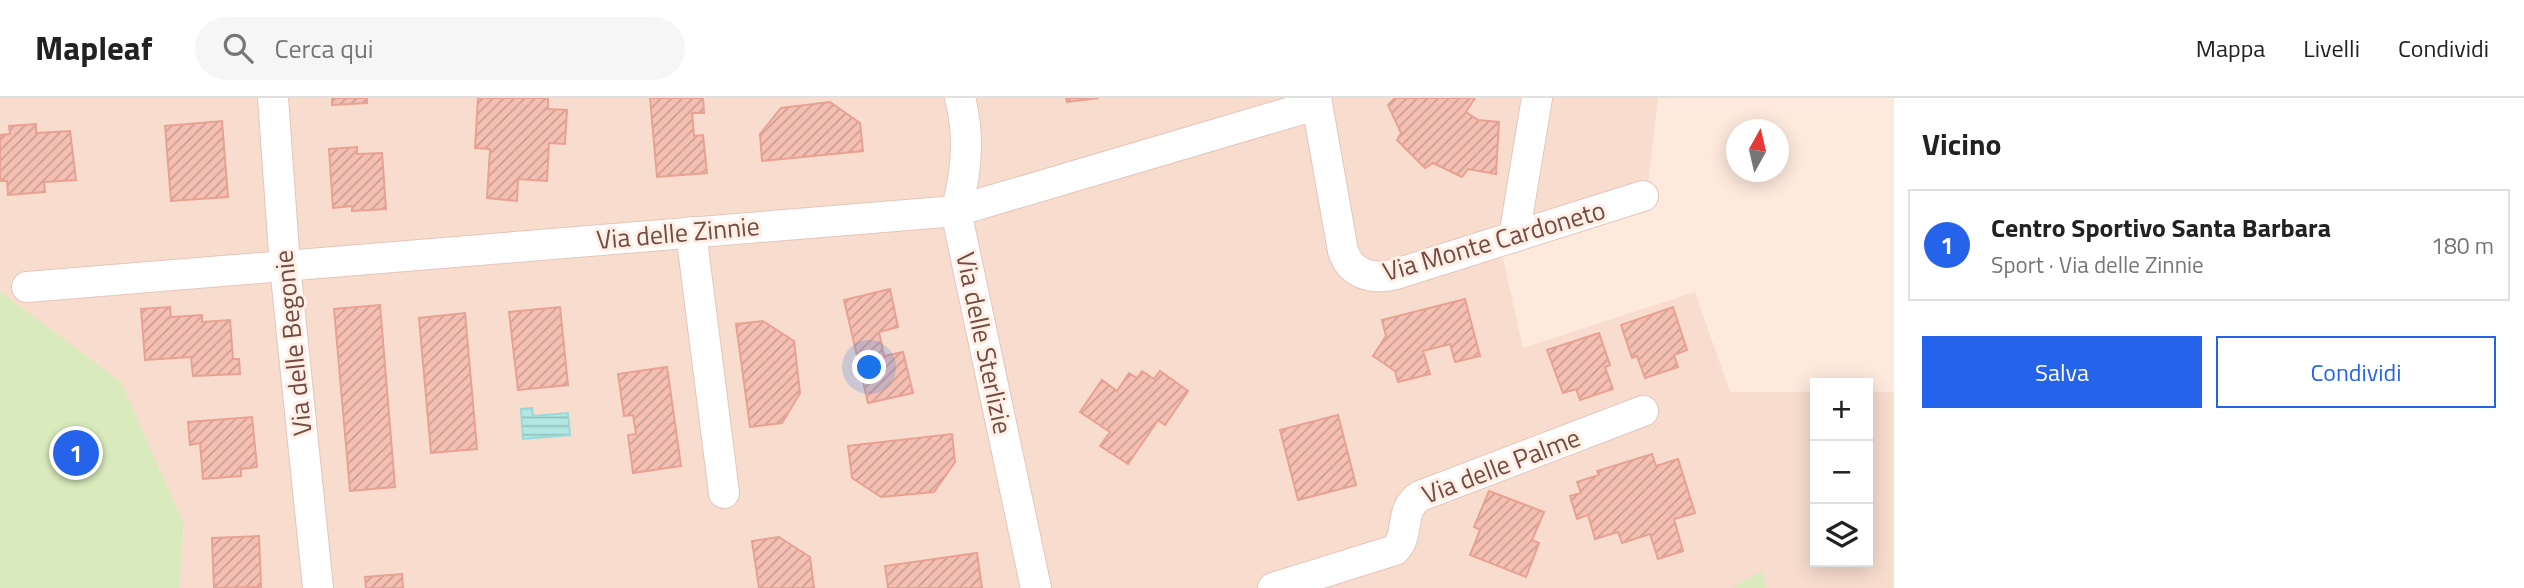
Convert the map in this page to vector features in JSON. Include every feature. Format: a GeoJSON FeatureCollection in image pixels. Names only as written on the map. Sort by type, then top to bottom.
{"type":"FeatureCollection","features":[{"type":"Feature","properties":{"kind":"street","name":"Via delle Begonie"},"geometry":{"type":"LineString","coordinates":[[273,98],[285,266],[318,588]]}},
{"type":"Feature","properties":{"kind":"street","name":"Via delle Sterlizie"},"geometry":{"type":"LineString","coordinates":[[960,98],[967,150],[963,187],[956,211],[1036,588]]}},
{"type":"Feature","properties":{"kind":"street"},"geometry":{"type":"LineString","coordinates":[[1514,237],[1537,98]]}},
{"type":"Feature","properties":{"kind":"street","name":"Via delle Zinnie"},"geometry":{"type":"LineString","coordinates":[[26,287],[956,211],[1316,102]]}},
{"type":"Feature","properties":{"kind":"street","name":"Via Monte Cardoneto"},"geometry":{"type":"LineString","coordinates":[[1316,102],[1343,251],[1357,271],[1370,276],[1386,277],[1643,196]]}},
{"type":"Feature","properties":{"kind":"street"},"geometry":{"type":"LineString","coordinates":[[691,232],[724,492]]}},
{"type":"Feature","properties":{"kind":"street","name":"Via delle Palme"},"geometry":{"type":"LineString","coordinates":[[1273,588],[1395,550],[1404,534],[1406,509],[1420,496],[1643,411]]}},
{"type":"Feature","properties":{"kind":"shaded area"},"geometry":{"type":"Polygon","coordinates":[[[0,98],[1658,98],[1645,211],[1502,254],[1523,348],[1695,292],[1730,392],[1810,392],[1810,567],[1873,567],[1873,392],[1894,392],[1894,588],[179,588],[184,524],[121,382],[0,291],[0,98]]]}},
{"type":"Feature","properties":{"kind":"green space"},"geometry":{"type":"Polygon","coordinates":[[[0,291],[121,382],[184,524],[179,588],[0,588],[0,291]]]}},
{"type":"Feature","properties":{"kind":"green space"},"geometry":{"type":"Polygon","coordinates":[[[1762,571],[1766,588],[1731,588],[1762,571]]]}},
{"type":"Feature","properties":{"kind":"water"},"geometry":{"type":"Polygon","coordinates":[[[532,408],[533,416],[568,413],[570,435],[523,439],[521,409],[532,408]]]}},
{"type":"Feature","properties":{"kind":"building"},"geometry":{"type":"Polygon","coordinates":[[[332,98],[367,98],[367,103],[332,105],[332,98]]]}},
{"type":"Feature","properties":{"kind":"building"},"geometry":{"type":"Polygon","coordinates":[[[478,98],[548,98],[548,109],[567,110],[565,144],[549,143],[547,181],[518,179],[517,201],[487,198],[490,149],[475,148],[478,98]]]}},
{"type":"Feature","properties":{"kind":"building"},"geometry":{"type":"Polygon","coordinates":[[[650,98],[703,98],[704,113],[692,113],[694,136],[703,135],[707,173],[657,177],[650,98]]]}},
{"type":"Feature","properties":{"kind":"building"},"geometry":{"type":"Polygon","coordinates":[[[1066,98],[1099,98],[1067,102],[1066,98]]]}},
{"type":"Feature","properties":{"kind":"building"},"geometry":{"type":"Polygon","coordinates":[[[1395,98],[1475,98],[1466,112],[1478,120],[1499,122],[1496,174],[1468,169],[1462,177],[1433,163],[1425,168],[1397,140],[1401,133],[1388,105],[1395,98]]]}},
{"type":"Feature","properties":{"kind":"building"},"geometry":{"type":"Polygon","coordinates":[[[830,102],[860,123],[863,151],[762,161],[760,134],[781,108],[830,102]]]}},
{"type":"Feature","properties":{"kind":"building"},"geometry":{"type":"Polygon","coordinates":[[[222,121],[228,197],[171,201],[165,126],[222,121]]]}},
{"type":"Feature","properties":{"kind":"building"},"geometry":{"type":"Polygon","coordinates":[[[36,124],[36,133],[70,131],[76,180],[44,182],[45,192],[8,195],[7,181],[0,181],[0,135],[10,134],[9,126],[36,124]]]}},
{"type":"Feature","properties":{"kind":"building"},"geometry":{"type":"Polygon","coordinates":[[[357,147],[357,154],[382,153],[386,209],[352,211],[352,206],[333,208],[329,149],[357,147]]]}},
{"type":"Feature","properties":{"kind":"building"},"geometry":{"type":"Polygon","coordinates":[[[890,289],[898,327],[879,332],[884,356],[903,352],[913,393],[868,403],[844,300],[890,289]]]}},
{"type":"Feature","properties":{"kind":"building"},"geometry":{"type":"Polygon","coordinates":[[[1465,299],[1480,356],[1455,362],[1450,344],[1423,351],[1430,374],[1398,382],[1395,371],[1373,356],[1386,336],[1382,320],[1465,299]]]}},
{"type":"Feature","properties":{"kind":"building"},"geometry":{"type":"Polygon","coordinates":[[[380,305],[395,487],[350,491],[334,309],[380,305]]]}},
{"type":"Feature","properties":{"kind":"building"},"geometry":{"type":"Polygon","coordinates":[[[170,307],[171,317],[202,315],[202,322],[230,320],[233,359],[239,359],[240,374],[193,376],[191,357],[145,360],[141,309],[170,307]]]}},
{"type":"Feature","properties":{"kind":"building"},"geometry":{"type":"Polygon","coordinates":[[[560,307],[568,385],[518,390],[509,312],[560,307]]]}},
{"type":"Feature","properties":{"kind":"building"},"geometry":{"type":"Polygon","coordinates":[[[1673,307],[1687,350],[1674,355],[1678,367],[1645,378],[1637,356],[1632,358],[1621,325],[1673,307]]]}},
{"type":"Feature","properties":{"kind":"building"},"geometry":{"type":"Polygon","coordinates":[[[465,313],[477,449],[431,453],[419,318],[465,313]]]}},
{"type":"Feature","properties":{"kind":"building"},"geometry":{"type":"Polygon","coordinates":[[[763,321],[794,341],[800,393],[782,423],[750,427],[736,324],[763,321]]]}},
{"type":"Feature","properties":{"kind":"building"},"geometry":{"type":"Polygon","coordinates":[[[1599,333],[1610,365],[1605,367],[1613,389],[1580,400],[1576,389],[1563,393],[1547,350],[1599,333]]]}},
{"type":"Feature","properties":{"kind":"building"},"geometry":{"type":"Polygon","coordinates":[[[667,367],[681,466],[633,473],[628,435],[636,434],[633,415],[624,416],[618,374],[667,367]]]}},
{"type":"Feature","properties":{"kind":"building"},"geometry":{"type":"Polygon","coordinates":[[[1142,371],[1154,379],[1160,371],[1188,391],[1165,425],[1158,420],[1128,464],[1100,446],[1110,432],[1080,412],[1102,380],[1117,391],[1129,373],[1137,378],[1142,371]]]}},
{"type":"Feature","properties":{"kind":"building"},"geometry":{"type":"Polygon","coordinates":[[[1338,415],[1356,485],[1298,500],[1280,430],[1338,415]]]}},
{"type":"Feature","properties":{"kind":"building"},"geometry":{"type":"Polygon","coordinates":[[[252,417],[257,467],[241,469],[241,476],[203,479],[200,443],[190,445],[188,422],[252,417]]]}},
{"type":"Feature","properties":{"kind":"building"},"geometry":{"type":"Polygon","coordinates":[[[952,434],[955,462],[934,492],[881,497],[852,478],[848,446],[952,434]]]}},
{"type":"Feature","properties":{"kind":"building"},"geometry":{"type":"Polygon","coordinates":[[[1652,454],[1656,466],[1678,459],[1695,513],[1674,519],[1683,551],[1658,559],[1650,534],[1622,543],[1618,532],[1595,539],[1588,515],[1577,519],[1570,496],[1581,493],[1577,482],[1599,475],[1597,471],[1652,454]]]}},
{"type":"Feature","properties":{"kind":"building"},"geometry":{"type":"Polygon","coordinates":[[[1489,491],[1544,512],[1532,540],[1539,543],[1526,577],[1470,555],[1480,530],[1474,527],[1489,491]]]}},
{"type":"Feature","properties":{"kind":"building"},"geometry":{"type":"Polygon","coordinates":[[[259,536],[261,587],[214,588],[212,538],[259,536]]]}},
{"type":"Feature","properties":{"kind":"building"},"geometry":{"type":"Polygon","coordinates":[[[779,537],[810,557],[814,588],[759,588],[752,541],[779,537]]]}},
{"type":"Feature","properties":{"kind":"building"},"geometry":{"type":"Polygon","coordinates":[[[977,553],[982,588],[888,588],[885,566],[977,553]]]}},
{"type":"Feature","properties":{"kind":"building"},"geometry":{"type":"Polygon","coordinates":[[[402,574],[403,588],[366,588],[365,577],[402,574]]]}},
{"type":"Feature","properties":{"kind":"place","name":"Centro Sportivo Santa Barbara"},"geometry":{"type":"Point","coordinates":[76,453]}}]}
